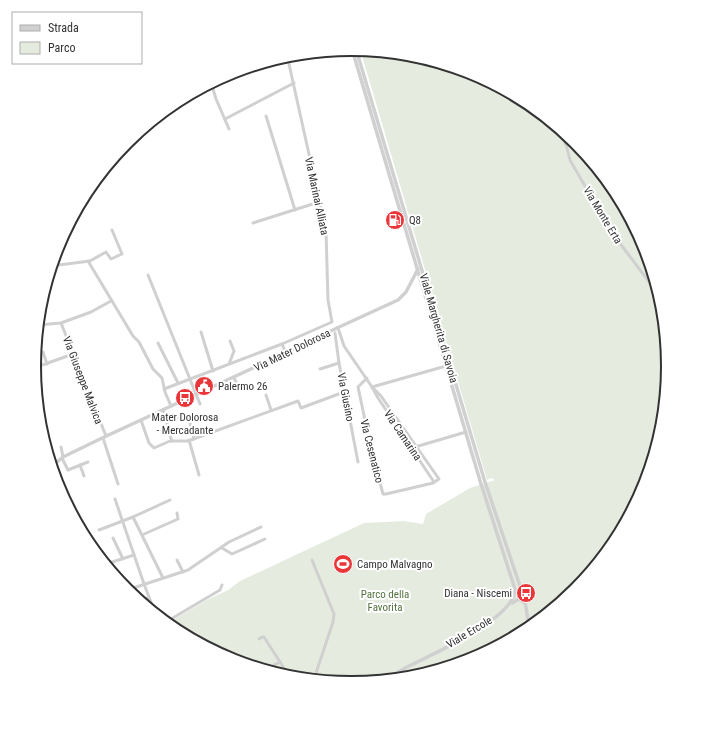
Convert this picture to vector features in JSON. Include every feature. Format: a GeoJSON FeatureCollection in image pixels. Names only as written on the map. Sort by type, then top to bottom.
{"type":"FeatureCollection","features":[{"type":"Feature","properties":{"kind":"street","name":"Viale Margherita di Savoia"},"geometry":{"type":"LineString","coordinates":[[354,56],[485,482],[527,606],[528,619]]}},
{"type":"Feature","properties":{"kind":"street","name":"Viale Margherita di Savoia"},"geometry":{"type":"LineString","coordinates":[[358,56],[421,265]]}},
{"type":"Feature","properties":{"kind":"street","name":"Via Marinai Alliata"},"geometry":{"type":"LineString","coordinates":[[289,62],[326,231],[328,300],[332,322]]}},
{"type":"Feature","properties":{"kind":"street"},"geometry":{"type":"LineString","coordinates":[[225,119],[294,83]]}},
{"type":"Feature","properties":{"kind":"street"},"geometry":{"type":"LineString","coordinates":[[213,88],[229,129]]}},
{"type":"Feature","properties":{"kind":"street"},"geometry":{"type":"LineString","coordinates":[[266,116],[295,210]]}},
{"type":"Feature","properties":{"kind":"street","name":"Via Monte Erta"},"geometry":{"type":"LineString","coordinates":[[564,141],[570,160],[601,214],[622,246],[649,282]]}},
{"type":"Feature","properties":{"kind":"street"},"geometry":{"type":"LineString","coordinates":[[253,223],[320,202]]}},
{"type":"Feature","properties":{"kind":"street"},"geometry":{"type":"LineString","coordinates":[[57,265],[90,261],[106,252],[111,259],[122,254],[112,230]]}},
{"type":"Feature","properties":{"kind":"street"},"geometry":{"type":"LineString","coordinates":[[88,261],[133,336],[139,342],[153,369],[162,378],[164,389],[171,406]]}},
{"type":"Feature","properties":{"kind":"street","name":"Via Mater Dolorosa"},"geometry":{"type":"LineString","coordinates":[[56,463],[62,458],[105,437],[398,300],[406,292],[421,265]]}},
{"type":"Feature","properties":{"kind":"street","name":"Viale Margherita di Savoia"},"geometry":{"type":"LineString","coordinates":[[420,269],[446,366],[481,484],[513,580],[515,593]]}},
{"type":"Feature","properties":{"kind":"street"},"geometry":{"type":"LineString","coordinates":[[148,275],[191,378],[200,404]]}},
{"type":"Feature","properties":{"kind":"street"},"geometry":{"type":"LineString","coordinates":[[44,324],[61,323],[91,312],[112,301]]}},
{"type":"Feature","properties":{"kind":"street"},"geometry":{"type":"LineString","coordinates":[[164,389],[282,344],[332,322]]}},
{"type":"Feature","properties":{"kind":"street","name":"Via Giusino"},"geometry":{"type":"LineString","coordinates":[[332,322],[336,329],[339,363],[358,462]]}},
{"type":"Feature","properties":{"kind":"street","name":"Via Giuseppe Malvica"},"geometry":{"type":"LineString","coordinates":[[61,323],[105,437],[118,484]]}},
{"type":"Feature","properties":{"kind":"street","name":"Via Camarina"},"geometry":{"type":"LineString","coordinates":[[336,329],[344,346],[434,482]]}},
{"type":"Feature","properties":{"kind":"street"},"geometry":{"type":"LineString","coordinates":[[201,332],[213,370]]}},
{"type":"Feature","properties":{"kind":"street"},"geometry":{"type":"LineString","coordinates":[[229,364],[234,351],[230,341]]}},
{"type":"Feature","properties":{"kind":"street"},"geometry":{"type":"LineString","coordinates":[[158,343],[178,383]]}},
{"type":"Feature","properties":{"kind":"street"},"geometry":{"type":"LineString","coordinates":[[282,344],[286,353]]}},
{"type":"Feature","properties":{"kind":"street"},"geometry":{"type":"LineString","coordinates":[[44,352],[47,364]]}},
{"type":"Feature","properties":{"kind":"street"},"geometry":{"type":"LineString","coordinates":[[41,366],[73,354]]}},
{"type":"Feature","properties":{"kind":"street"},"geometry":{"type":"LineString","coordinates":[[320,369],[339,363]]}},
{"type":"Feature","properties":{"kind":"street"},"geometry":{"type":"LineString","coordinates":[[372,387],[446,366]]}},
{"type":"Feature","properties":{"kind":"street"},"geometry":{"type":"LineString","coordinates":[[234,378],[239,388]]}},
{"type":"Feature","properties":{"kind":"street","name":"Via Cesenatico"},"geometry":{"type":"LineString","coordinates":[[366,378],[358,387],[372,453],[383,494],[432,484],[439,479]]}},
{"type":"Feature","properties":{"kind":"street","name":"Via Camarina"},"geometry":{"type":"LineString","coordinates":[[372,387],[381,396],[439,479]]}},
{"type":"Feature","properties":{"kind":"street"},"geometry":{"type":"LineString","coordinates":[[141,420],[149,442],[154,448],[172,441],[189,441],[298,401],[301,408],[344,392]]}},
{"type":"Feature","properties":{"kind":"street"},"geometry":{"type":"LineString","coordinates":[[266,395],[271,410]]}},
{"type":"Feature","properties":{"kind":"street"},"geometry":{"type":"LineString","coordinates":[[163,410],[172,441]]}},
{"type":"Feature","properties":{"kind":"street"},"geometry":{"type":"LineString","coordinates":[[167,420],[188,415],[194,439]]}},
{"type":"Feature","properties":{"kind":"street"},"geometry":{"type":"LineString","coordinates":[[169,432],[184,428],[189,428],[192,430]]}},
{"type":"Feature","properties":{"kind":"street"},"geometry":{"type":"LineString","coordinates":[[412,449],[416,446],[466,432]]}},
{"type":"Feature","properties":{"kind":"street"},"geometry":{"type":"LineString","coordinates":[[189,441],[199,475]]}},
{"type":"Feature","properties":{"kind":"street"},"geometry":{"type":"LineString","coordinates":[[60,447],[62,458],[68,470],[88,462]]}},
{"type":"Feature","properties":{"kind":"street"},"geometry":{"type":"LineString","coordinates":[[80,465],[84,476]]}},
{"type":"Feature","properties":{"kind":"street"},"geometry":{"type":"LineString","coordinates":[[115,499],[151,602]]}},
{"type":"Feature","properties":{"kind":"street"},"geometry":{"type":"LineString","coordinates":[[99,530],[122,522],[170,500]]}},
{"type":"Feature","properties":{"kind":"street"},"geometry":{"type":"LineString","coordinates":[[142,535],[178,519],[177,513]]}},
{"type":"Feature","properties":{"kind":"street"},"geometry":{"type":"LineString","coordinates":[[133,517],[163,578]]}},
{"type":"Feature","properties":{"kind":"street"},"geometry":{"type":"LineString","coordinates":[[135,587],[188,570],[230,542],[261,527]]}},
{"type":"Feature","properties":{"kind":"street"},"geometry":{"type":"LineString","coordinates":[[113,538],[123,559]]}},
{"type":"Feature","properties":{"kind":"street"},"geometry":{"type":"LineString","coordinates":[[222,548],[232,554],[265,539]]}},
{"type":"Feature","properties":{"kind":"street"},"geometry":{"type":"LineString","coordinates":[[112,562],[134,555]]}},
{"type":"Feature","properties":{"kind":"street"},"geometry":{"type":"LineString","coordinates":[[178,560],[183,572]]}},
{"type":"Feature","properties":{"kind":"street"},"geometry":{"type":"LineString","coordinates":[[312,560],[334,614],[333,622],[316,673]]}},
{"type":"Feature","properties":{"kind":"street"},"geometry":{"type":"LineString","coordinates":[[172,618],[220,590],[222,585]]}},
{"type":"Feature","properties":{"kind":"street","name":"Viale Ercole"},"geometry":{"type":"LineString","coordinates":[[403,671],[405,668],[485,625],[510,604],[515,593]]}},
{"type":"Feature","properties":{"kind":"street"},"geometry":{"type":"LineString","coordinates":[[510,604],[519,599],[527,606]]}},
{"type":"Feature","properties":{"kind":"street"},"geometry":{"type":"LineString","coordinates":[[259,639],[262,636],[264,637],[284,668]]}},
{"type":"Feature","properties":{"kind":"street"},"geometry":{"type":"LineString","coordinates":[[274,666],[280,662]]}},
{"type":"Feature","properties":{"kind":"street"},"geometry":{"type":"LineString","coordinates":[[398,672],[405,668]]}},
{"type":"Feature","properties":{"kind":"green space","name":"Parco della Favorita"},"geometry":{"type":"Polygon","coordinates":[[[362,56],[411,61],[451,72],[488,87],[523,108],[555,132],[584,161],[609,193],[629,228],[645,266],[655,305],[658,325],[661,366],[660,386],[655,426],[645,465],[629,503],[609,538],[570,585],[540,611],[506,634],[488,644],[451,659],[411,670],[371,675],[351,676],[311,673],[271,665],[232,652],[196,634],[174,619],[207,600],[228,590],[240,581],[364,523],[404,521],[423,524],[426,514],[470,488],[495,480],[491,478],[487,480],[362,56]]]}},
{"type":"Feature","properties":{"kind":"place","name":"Q8"},"geometry":{"type":"Point","coordinates":[395,220]}},
{"type":"Feature","properties":{"kind":"place","name":"Palermo 26"},"geometry":{"type":"Point","coordinates":[204,386]}},
{"type":"Feature","properties":{"kind":"place","name":"Mater Dolorosa - Mercadante"},"geometry":{"type":"Point","coordinates":[185,398]}},
{"type":"Feature","properties":{"kind":"place","name":"Campo Malvagno"},"geometry":{"type":"Point","coordinates":[343,564]}},
{"type":"Feature","properties":{"kind":"place","name":"Diana - Niscemi"},"geometry":{"type":"Point","coordinates":[526,593]}}]}
